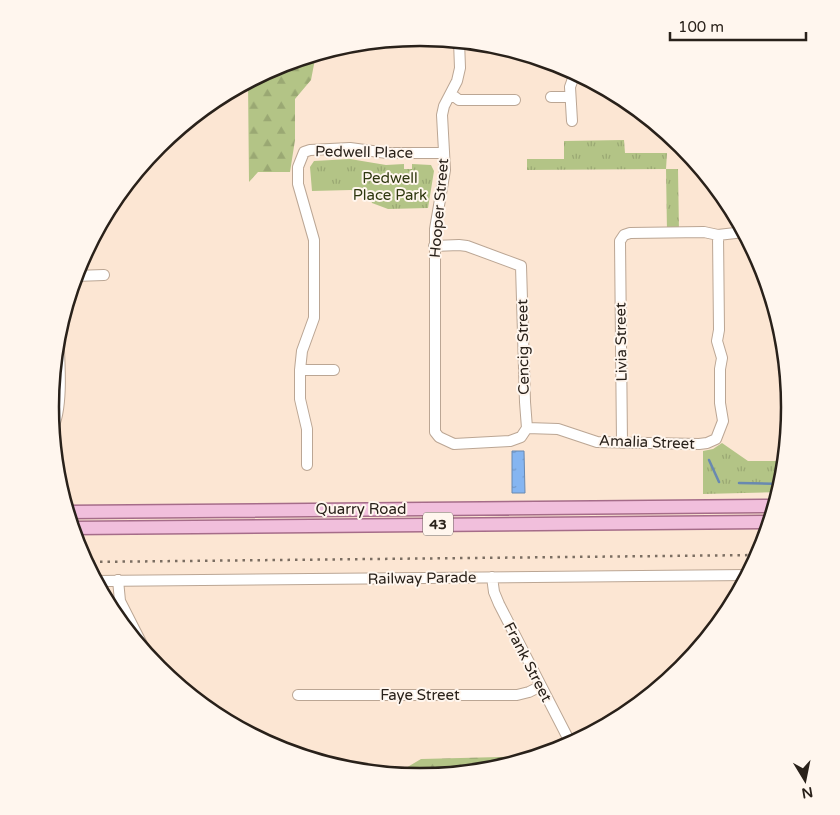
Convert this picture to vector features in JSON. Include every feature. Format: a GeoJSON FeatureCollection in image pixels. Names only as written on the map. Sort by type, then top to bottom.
{"type":"FeatureCollection","features":[{"type":"Feature","properties":{"kind":"main road","name":"Quarry Road"},"geometry":{"type":"LineString","coordinates":[[74,512],[767,506]]}},
{"type":"Feature","properties":{"kind":"main road"},"geometry":{"type":"LineString","coordinates":[[659,507],[659,522]]}},
{"type":"Feature","properties":{"kind":"main road","name":"Quarry Road"},"geometry":{"type":"LineString","coordinates":[[79,528],[763,522]]}},
{"type":"Feature","properties":{"kind":"street","name":"Hooper Street"},"geometry":{"type":"LineString","coordinates":[[459,48],[458,81],[442,115],[445,170],[434,229],[435,432],[439,438],[454,444],[510,441],[521,437],[527,428]]}},
{"type":"Feature","properties":{"kind":"street"},"geometry":{"type":"LineString","coordinates":[[572,80],[570,97],[572,121]]}},
{"type":"Feature","properties":{"kind":"street"},"geometry":{"type":"LineString","coordinates":[[451,94],[460,100],[514,100]]}},
{"type":"Feature","properties":{"kind":"street"},"geometry":{"type":"LineString","coordinates":[[551,97],[570,97]]}},
{"type":"Feature","properties":{"kind":"street","name":"Pedwell Place"},"geometry":{"type":"LineString","coordinates":[[307,465],[306,429],[300,399],[300,370],[302,351],[314,318],[314,240],[298,184],[298,167],[301,157],[304,152],[310,150],[350,148],[387,153],[444,153]]}},
{"type":"Feature","properties":{"kind":"street","name":"Livia Street"},"geometry":{"type":"LineString","coordinates":[[622,443],[620,241],[624,235],[630,233],[704,232],[718,235]]}},
{"type":"Feature","properties":{"kind":"street"},"geometry":{"type":"LineString","coordinates":[[718,235],[736,233]]}},
{"type":"Feature","properties":{"kind":"street","name":"Amalia Street"},"geometry":{"type":"LineString","coordinates":[[527,428],[558,429],[597,442],[706,443],[716,439],[723,421],[720,403],[720,369],[722,358],[717,341],[719,330],[718,235]]}},
{"type":"Feature","properties":{"kind":"street","name":"Cencig Street"},"geometry":{"type":"LineString","coordinates":[[434,246],[467,246],[522,266],[527,428]]}},
{"type":"Feature","properties":{"kind":"street"},"geometry":{"type":"LineString","coordinates":[[84,276],[104,275]]}},
{"type":"Feature","properties":{"kind":"street"},"geometry":{"type":"LineString","coordinates":[[300,370],[334,370]]}},
{"type":"Feature","properties":{"kind":"street","name":"Railway Parade"},"geometry":{"type":"LineString","coordinates":[[103,581],[740,575]]}},
{"type":"Feature","properties":{"kind":"street","name":"Frank Street"},"geometry":{"type":"LineString","coordinates":[[492,577],[492,586],[499,604],[567,737]]}},
{"type":"Feature","properties":{"kind":"street"},"geometry":{"type":"LineString","coordinates":[[118,580],[120,600],[134,629]]}},
{"type":"Feature","properties":{"kind":"street","name":"Faye Street"},"geometry":{"type":"LineString","coordinates":[[298,694],[517,695],[541,686]]}},
{"type":"Feature","properties":{"kind":"green space"},"geometry":{"type":"Polygon","coordinates":[[[314,62],[311,80],[295,99],[295,140],[290,172],[258,172],[249,182],[248,90],[282,74],[314,62]]]}},
{"type":"Feature","properties":{"kind":"green space"},"geometry":{"type":"Polygon","coordinates":[[[624,140],[625,153],[667,153],[666,169],[527,170],[527,159],[564,159],[564,141],[624,140]]]}},
{"type":"Feature","properties":{"kind":"green space","name":"Pedwell Place Park"},"geometry":{"type":"Polygon","coordinates":[[[350,159],[386,165],[404,164],[404,169],[412,169],[412,164],[431,165],[434,171],[428,208],[388,209],[372,203],[370,197],[351,190],[312,191],[310,167],[314,161],[350,159]]]}},
{"type":"Feature","properties":{"kind":"green space"},"geometry":{"type":"Polygon","coordinates":[[[666,169],[678,169],[679,232],[667,232],[666,169]]]}},
{"type":"Feature","properties":{"kind":"green space"},"geometry":{"type":"Polygon","coordinates":[[[722,443],[748,461],[777,461],[771,492],[703,494],[703,451],[713,449],[722,443]]]}},
{"type":"Feature","properties":{"kind":"green space"},"geometry":{"type":"Polygon","coordinates":[[[510,757],[467,766],[405,768],[421,759],[510,757]]]}},
{"type":"Feature","properties":{"kind":"water"},"geometry":{"type":"Polygon","coordinates":[[[512,451],[524,451],[525,493],[512,493],[512,451]]]}},
{"type":"Feature","properties":{"kind":"waterway"},"geometry":{"type":"LineString","coordinates":[[709,460],[719,482]]}},
{"type":"Feature","properties":{"kind":"waterway"},"geometry":{"type":"LineString","coordinates":[[739,483],[773,484]]}},
{"type":"Feature","properties":{"kind":"railway"},"geometry":{"type":"LineString","coordinates":[[94,562],[750,555]]}}]}
